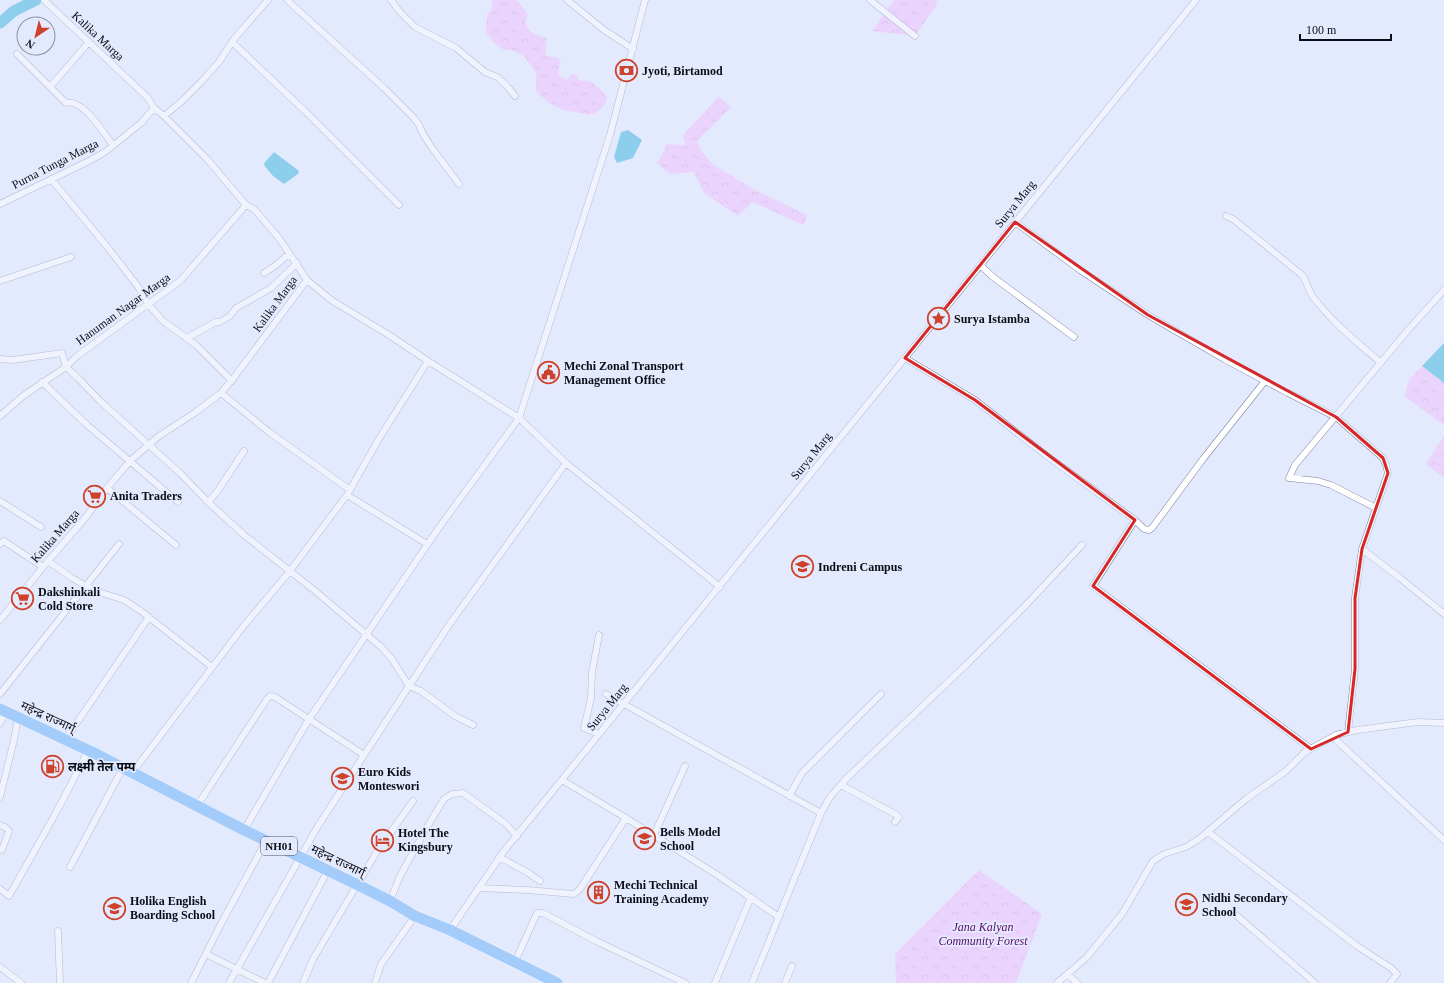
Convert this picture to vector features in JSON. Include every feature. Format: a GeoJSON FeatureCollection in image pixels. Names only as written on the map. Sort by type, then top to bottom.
{"type":"FeatureCollection","features":[{"type":"Feature","properties":{"kind":"highway","name":"महेन्द्र राज्मार्ग्"},"geometry":{"type":"LineString","coordinates":[[3,711],[88,751],[266,841],[328,870],[390,901],[415,916],[450,930],[557,983]]}},
{"type":"Feature","properties":{"kind":"street","name":"Kalika Marga"},"geometry":{"type":"LineString","coordinates":[[0,620],[86,517],[107,488],[130,461],[159,436],[196,412],[221,393],[232,381],[307,280],[279,238],[254,209],[246,205],[207,159],[154,108],[148,98],[44,0]]}},
{"type":"Feature","properties":{"kind":"street"},"geometry":{"type":"LineString","coordinates":[[164,116],[202,82],[219,62],[232,42],[268,0]]}},
{"type":"Feature","properties":{"kind":"street"},"geometry":{"type":"LineString","coordinates":[[287,0],[384,88],[414,118],[432,148],[459,184]]}},
{"type":"Feature","properties":{"kind":"street"},"geometry":{"type":"LineString","coordinates":[[391,0],[399,11],[415,27],[456,48],[485,72],[497,77],[515,96]]}},
{"type":"Feature","properties":{"kind":"street"},"geometry":{"type":"LineString","coordinates":[[567,0],[604,30],[632,49]]}},
{"type":"Feature","properties":{"kind":"street"},"geometry":{"type":"LineString","coordinates":[[244,830],[309,719],[428,544],[519,418],[610,135],[645,0]]}},
{"type":"Feature","properties":{"kind":"street"},"geometry":{"type":"LineString","coordinates":[[870,0],[915,36]]}},
{"type":"Feature","properties":{"kind":"street","name":"Surya Marg"},"geometry":{"type":"LineString","coordinates":[[450,930],[499,857],[1196,0]]}},
{"type":"Feature","properties":{"kind":"street"},"geometry":{"type":"LineString","coordinates":[[50,87],[89,42]]}},
{"type":"Feature","properties":{"kind":"street"},"geometry":{"type":"LineString","coordinates":[[232,42],[305,111],[399,206]]}},
{"type":"Feature","properties":{"kind":"street"},"geometry":{"type":"LineString","coordinates":[[19,56],[66,103],[69,102],[76,104],[86,110],[113,145]]}},
{"type":"Feature","properties":{"kind":"street","name":"Purna Tunga Marga"},"geometry":{"type":"LineString","coordinates":[[1,202],[51,180],[92,159],[141,124],[154,108]]}},
{"type":"Feature","properties":{"kind":"street"},"geometry":{"type":"LineString","coordinates":[[51,180],[130,276],[148,304],[163,321],[196,345],[232,381]]}},
{"type":"Feature","properties":{"kind":"street","name":"Hanuman Nagar Marga"},"geometry":{"type":"LineString","coordinates":[[0,416],[23,396],[66,367],[77,356],[180,281],[246,205]]}},
{"type":"Feature","properties":{"kind":"street"},"geometry":{"type":"LineString","coordinates":[[1226,216],[1233,219],[1302,275],[1312,296],[1335,321],[1380,363]]}},
{"type":"Feature","properties":{"kind":"street"},"geometry":{"type":"LineString","coordinates":[[1015,222],[1074,265],[1148,315],[1265,381],[1336,417],[1383,458],[1388,472],[1362,549],[1355,598],[1355,669],[1348,732]]}},
{"type":"Feature","properties":{"kind":"street"},"geometry":{"type":"LineString","coordinates":[[264,273],[276,266],[289,254]]}},
{"type":"Feature","properties":{"kind":"street"},"geometry":{"type":"LineString","coordinates":[[0,282],[71,257]]}},
{"type":"Feature","properties":{"kind":"street"},"geometry":{"type":"LineString","coordinates":[[187,338],[230,316],[236,308],[271,288],[297,263]]}},
{"type":"Feature","properties":{"kind":"street"},"geometry":{"type":"LineString","coordinates":[[980,266],[1074,337]]}},
{"type":"Feature","properties":{"kind":"street"},"geometry":{"type":"LineString","coordinates":[[307,280],[331,300],[389,334],[428,361],[519,418],[566,463],[720,587]]}},
{"type":"Feature","properties":{"kind":"street"},"geometry":{"type":"LineString","coordinates":[[1376,508],[1331,485],[1318,481],[1289,478],[1295,465],[1380,363],[1444,290]]}},
{"type":"Feature","properties":{"kind":"street"},"geometry":{"type":"LineString","coordinates":[[0,360],[14,360],[62,353],[66,367],[100,401],[180,473],[208,502],[244,535],[290,570],[380,646],[392,659],[409,686],[421,691],[445,709],[473,725]]}},
{"type":"Feature","properties":{"kind":"street"},"geometry":{"type":"LineString","coordinates":[[905,358],[975,400],[1047,456],[1135,520],[1144,529],[1149,530],[1265,381]]}},
{"type":"Feature","properties":{"kind":"street"},"geometry":{"type":"LineString","coordinates":[[70,867],[128,771],[290,570],[348,493],[380,437],[428,361]]}},
{"type":"Feature","properties":{"kind":"street"},"geometry":{"type":"LineString","coordinates":[[42,382],[86,424],[178,502]]}},
{"type":"Feature","properties":{"kind":"street"},"geometry":{"type":"LineString","coordinates":[[221,393],[348,493],[428,544]]}},
{"type":"Feature","properties":{"kind":"street"},"geometry":{"type":"LineString","coordinates":[[208,502],[217,492],[244,452]]}},
{"type":"Feature","properties":{"kind":"street"},"geometry":{"type":"LineString","coordinates":[[230,983],[300,857],[364,755],[449,625],[566,463]]}},
{"type":"Feature","properties":{"kind":"street"},"geometry":{"type":"LineString","coordinates":[[107,488],[176,545]]}},
{"type":"Feature","properties":{"kind":"street"},"geometry":{"type":"LineString","coordinates":[[0,501],[41,527]]}},
{"type":"Feature","properties":{"kind":"street"},"geometry":{"type":"LineString","coordinates":[[1135,520],[1093,586],[1311,749]]}},
{"type":"Feature","properties":{"kind":"street"},"geometry":{"type":"LineString","coordinates":[[1,541],[43,567]]}},
{"type":"Feature","properties":{"kind":"street"},"geometry":{"type":"LineString","coordinates":[[0,694],[119,544]]}},
{"type":"Feature","properties":{"kind":"street"},"geometry":{"type":"LineString","coordinates":[[752,983],[821,813],[830,797],[1025,606],[1082,545]]}},
{"type":"Feature","properties":{"kind":"street"},"geometry":{"type":"LineString","coordinates":[[1362,549],[1444,614]]}},
{"type":"Feature","properties":{"kind":"street"},"geometry":{"type":"LineString","coordinates":[[48,561],[86,586],[96,591],[124,600],[149,617],[212,667]]}},
{"type":"Feature","properties":{"kind":"street"},"geometry":{"type":"LineString","coordinates":[[65,740],[149,617]]}},
{"type":"Feature","properties":{"kind":"street"},"geometry":{"type":"LineString","coordinates":[[599,635],[592,672],[591,698],[584,728],[599,734]]}},
{"type":"Feature","properties":{"kind":"street"},"geometry":{"type":"LineString","coordinates":[[606,694],[821,813]]}},
{"type":"Feature","properties":{"kind":"street"},"geometry":{"type":"LineString","coordinates":[[789,796],[802,773],[881,694]]}},
{"type":"Feature","properties":{"kind":"street"},"geometry":{"type":"LineString","coordinates":[[197,806],[270,696],[275,697],[364,755]]}},
{"type":"Feature","properties":{"kind":"street"},"geometry":{"type":"LineString","coordinates":[[0,723],[3,711]]}},
{"type":"Feature","properties":{"kind":"street"},"geometry":{"type":"LineString","coordinates":[[0,798],[18,717]]}},
{"type":"Feature","properties":{"kind":"street"},"geometry":{"type":"LineString","coordinates":[[1057,983],[1087,957],[1122,914],[1153,861],[1164,854],[1186,847],[1199,839],[1246,799],[1286,770],[1305,752],[1336,735],[1348,732],[1418,722],[1444,723]]}},
{"type":"Feature","properties":{"kind":"street"},"geometry":{"type":"LineString","coordinates":[[1336,735],[1337,741],[1444,840]]}},
{"type":"Feature","properties":{"kind":"street"},"geometry":{"type":"LineString","coordinates":[[0,889],[9,896],[57,811],[88,751]]}},
{"type":"Feature","properties":{"kind":"street"},"geometry":{"type":"LineString","coordinates":[[654,835],[685,766]]}},
{"type":"Feature","properties":{"kind":"street"},"geometry":{"type":"LineString","coordinates":[[562,780],[654,835],[751,897],[779,917]]}},
{"type":"Feature","properties":{"kind":"street"},"geometry":{"type":"LineString","coordinates":[[841,785],[895,814],[899,817],[895,822]]}},
{"type":"Feature","properties":{"kind":"street"},"geometry":{"type":"LineString","coordinates":[[390,901],[400,876],[426,829],[444,799],[452,794],[464,793],[506,824],[517,836]]}},
{"type":"Feature","properties":{"kind":"street"},"geometry":{"type":"LineString","coordinates":[[303,983],[313,959],[376,853],[413,801]]}},
{"type":"Feature","properties":{"kind":"street"},"geometry":{"type":"LineString","coordinates":[[478,888],[574,894],[580,889],[626,818]]}},
{"type":"Feature","properties":{"kind":"street"},"geometry":{"type":"LineString","coordinates":[[0,825],[9,831],[2,850]]}},
{"type":"Feature","properties":{"kind":"street"},"geometry":{"type":"LineString","coordinates":[[1208,832],[1357,946],[1395,972],[1397,974],[1390,983]]}},
{"type":"Feature","properties":{"kind":"street"},"geometry":{"type":"LineString","coordinates":[[191,983],[266,841]]}},
{"type":"Feature","properties":{"kind":"street"},"geometry":{"type":"LineString","coordinates":[[499,857],[540,881]]}},
{"type":"Feature","properties":{"kind":"street"},"geometry":{"type":"LineString","coordinates":[[268,983],[328,870]]}},
{"type":"Feature","properties":{"kind":"street"},"geometry":{"type":"LineString","coordinates":[[716,983],[751,897]]}},
{"type":"Feature","properties":{"kind":"street"},"geometry":{"type":"LineString","coordinates":[[514,962],[537,913],[544,913],[596,941],[684,983]]}},
{"type":"Feature","properties":{"kind":"street"},"geometry":{"type":"LineString","coordinates":[[1236,915],[1315,983]]}},
{"type":"Feature","properties":{"kind":"street"},"geometry":{"type":"LineString","coordinates":[[375,983],[380,964],[415,916]]}},
{"type":"Feature","properties":{"kind":"street"},"geometry":{"type":"LineString","coordinates":[[58,931],[60,983]]}},
{"type":"Feature","properties":{"kind":"street"},"geometry":{"type":"LineString","coordinates":[[206,954],[265,983]]}},
{"type":"Feature","properties":{"kind":"street"},"geometry":{"type":"LineString","coordinates":[[785,983],[792,966]]}},
{"type":"Feature","properties":{"kind":"street"},"geometry":{"type":"LineString","coordinates":[[0,968],[21,983]]}},
{"type":"Feature","properties":{"kind":"street"},"geometry":{"type":"LineString","coordinates":[[1067,974],[1077,983]]}},
{"type":"Feature","properties":{"kind":"highlighted area"},"geometry":{"type":"Polygon","coordinates":[[[1015,222],[1148,315],[1336,417],[1383,458],[1388,473],[1362,549],[1355,598],[1355,669],[1348,732],[1311,749],[1093,586],[1135,520],[975,400],[905,358],[1015,222]]]}},
{"type":"Feature","properties":{"kind":"green space"},"geometry":{"type":"Polygon","coordinates":[[[492,0],[516,0],[523,7],[528,15],[525,21],[530,31],[547,38],[545,54],[558,58],[561,63],[558,75],[567,80],[571,74],[576,74],[579,80],[592,82],[607,96],[606,102],[601,109],[593,115],[563,110],[549,103],[536,91],[536,72],[524,56],[511,50],[504,50],[493,42],[486,32],[487,15],[492,9],[492,0]]]}},
{"type":"Feature","properties":{"kind":"green space"},"geometry":{"type":"Polygon","coordinates":[[[894,0],[937,0],[936,6],[915,36],[872,31],[894,0]]]}},
{"type":"Feature","properties":{"kind":"green space"},"geometry":{"type":"Polygon","coordinates":[[[719,97],[731,107],[697,141],[702,151],[712,164],[755,190],[807,215],[804,225],[752,202],[738,216],[704,193],[694,172],[670,174],[657,163],[666,144],[685,145],[683,135],[719,97]]]}},
{"type":"Feature","properties":{"kind":"green space"},"geometry":{"type":"Polygon","coordinates":[[[1422,366],[1444,383],[1444,425],[1404,396],[1410,378],[1422,366]]]}},
{"type":"Feature","properties":{"kind":"green space"},"geometry":{"type":"Polygon","coordinates":[[[1444,436],[1444,477],[1443,477],[1426,464],[1444,436]]]}},
{"type":"Feature","properties":{"kind":"green space","name":"Jana Kalyan Community Forest"},"geometry":{"type":"Polygon","coordinates":[[[979,870],[1042,914],[1016,983],[896,983],[895,954],[979,870]]]}},
{"type":"Feature","properties":{"kind":"water"},"geometry":{"type":"Polygon","coordinates":[[[628,130],[642,140],[633,158],[617,163],[614,157],[621,132],[628,130]]]}},
{"type":"Feature","properties":{"kind":"water"},"geometry":{"type":"Polygon","coordinates":[[[274,152],[299,171],[298,174],[284,184],[273,176],[264,165],[274,152]]]}},
{"type":"Feature","properties":{"kind":"water"},"geometry":{"type":"Polygon","coordinates":[[[1444,343],[1444,383],[1422,366],[1444,343]]]}},
{"type":"Feature","properties":{"kind":"waterway"},"geometry":{"type":"LineString","coordinates":[[0,23],[14,11],[36,0]]}},
{"type":"Feature","properties":{"kind":"place","name":"Jyoti, Birtamod"},"geometry":{"type":"Point","coordinates":[626,71]}},
{"type":"Feature","properties":{"kind":"place","name":"Surya Istamba"},"geometry":{"type":"Point","coordinates":[938,319]}},
{"type":"Feature","properties":{"kind":"place","name":"Mechi Zonal Transport Management Office"},"geometry":{"type":"Point","coordinates":[549,373]}},
{"type":"Feature","properties":{"kind":"place","name":"Anita Traders"},"geometry":{"type":"Point","coordinates":[94,496]}},
{"type":"Feature","properties":{"kind":"place","name":"Indreni Campus"},"geometry":{"type":"Point","coordinates":[802,567]}},
{"type":"Feature","properties":{"kind":"place","name":"Dakshinkali Cold Store"},"geometry":{"type":"Point","coordinates":[22,599]}},
{"type":"Feature","properties":{"kind":"place","name":"लक्ष्मी तेल पम्प"},"geometry":{"type":"Point","coordinates":[52,767]}},
{"type":"Feature","properties":{"kind":"place","name":"Euro Kids Monteswori"},"geometry":{"type":"Point","coordinates":[342,779]}},
{"type":"Feature","properties":{"kind":"place","name":"Bells Model School"},"geometry":{"type":"Point","coordinates":[645,839]}},
{"type":"Feature","properties":{"kind":"place","name":"Hotel The Kingsbury"},"geometry":{"type":"Point","coordinates":[383,840]}},
{"type":"Feature","properties":{"kind":"place","name":"Mechi Technical Training Academy"},"geometry":{"type":"Point","coordinates":[599,892]}},
{"type":"Feature","properties":{"kind":"place","name":"Nidhi Secondary School"},"geometry":{"type":"Point","coordinates":[1187,905]}},
{"type":"Feature","properties":{"kind":"place","name":"Holika English Boarding School"},"geometry":{"type":"Point","coordinates":[115,908]}}]}
